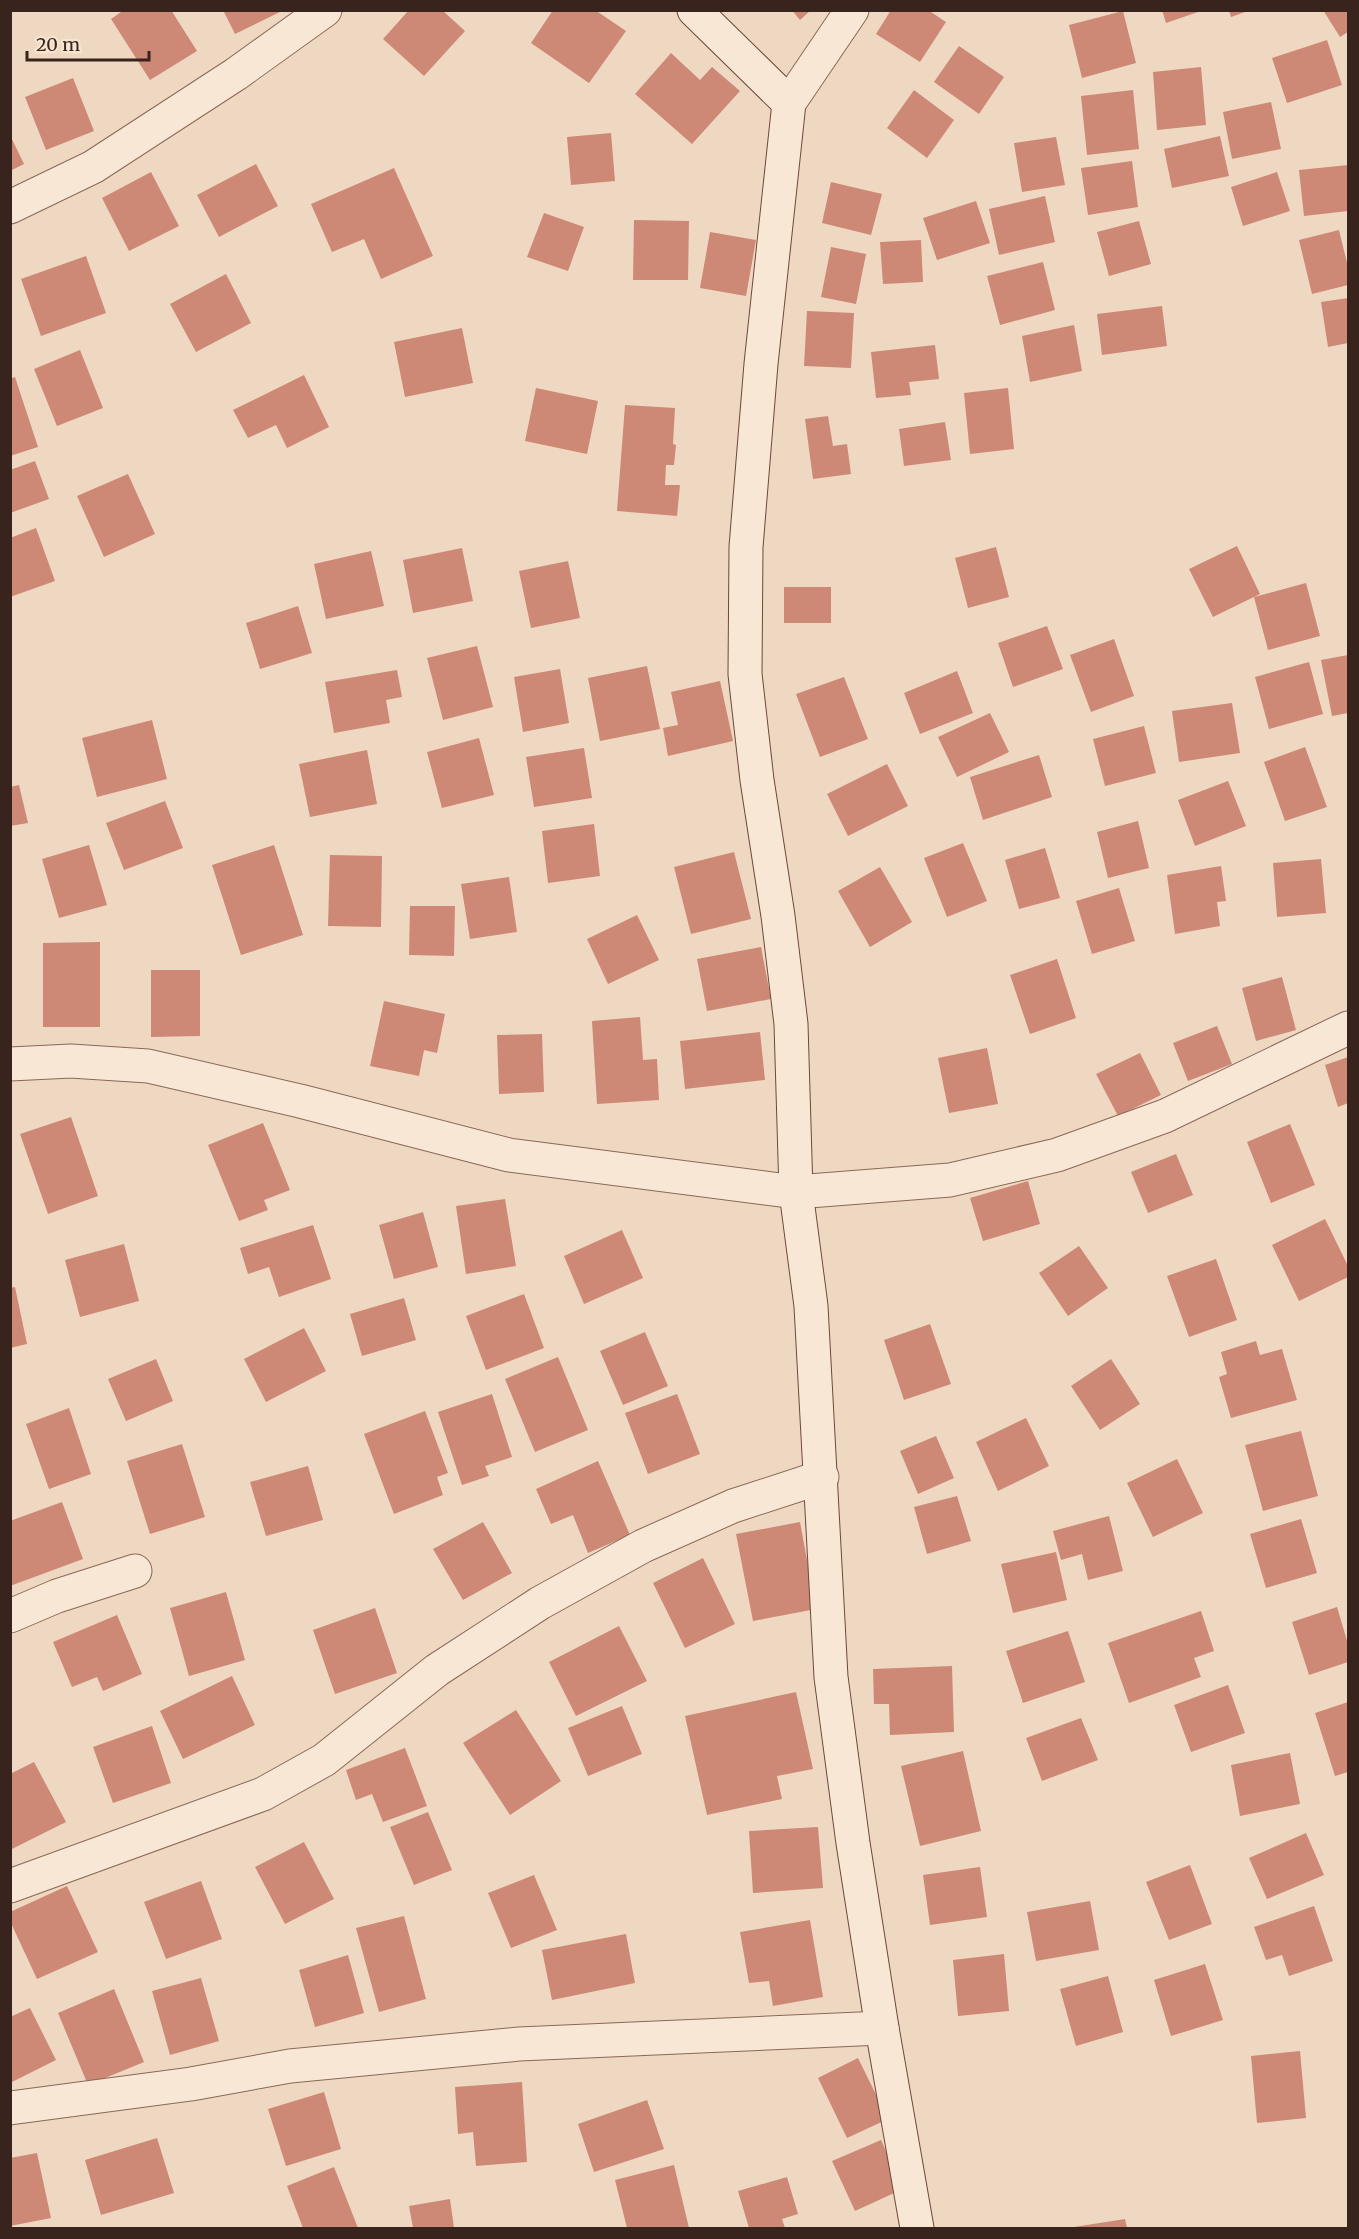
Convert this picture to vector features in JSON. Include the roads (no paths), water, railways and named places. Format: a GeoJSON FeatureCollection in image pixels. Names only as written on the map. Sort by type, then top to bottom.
{"type":"FeatureCollection","features":[{"type":"Feature","properties":{"kind":"street"},"geometry":{"type":"LineString","coordinates":[[10,207],[93,167],[236,74],[325,10]]}},
{"type":"Feature","properties":{"kind":"street"},"geometry":{"type":"LineString","coordinates":[[694,10],[789,103]]}},
{"type":"Feature","properties":{"kind":"street"},"geometry":{"type":"LineString","coordinates":[[852,10],[789,103],[761,364],[746,548],[745,674],[757,780],[778,916],[791,1024],[796,1191],[812,1306],[831,1677],[853,1843],[917,2229]]}},
{"type":"Feature","properties":{"kind":"street"},"geometry":{"type":"LineString","coordinates":[[10,1064],[71,1061],[148,1066],[300,1101],[509,1155],[796,1191],[950,1180],[1057,1155],[1165,1116],[1348,1028]]}},
{"type":"Feature","properties":{"kind":"street"},"geometry":{"type":"LineString","coordinates":[[10,1886],[264,1794],[324,1760],[437,1670],[540,1603],[643,1546],[723,1510],[822,1477]]}},
{"type":"Feature","properties":{"kind":"street"},"geometry":{"type":"LineString","coordinates":[[10,1616],[57,1596],[135,1570]]}},
{"type":"Feature","properties":{"kind":"street"},"geometry":{"type":"LineString","coordinates":[[10,2108],[191,2084],[290,2066],[508,2045],[882,2028]]}}]}
